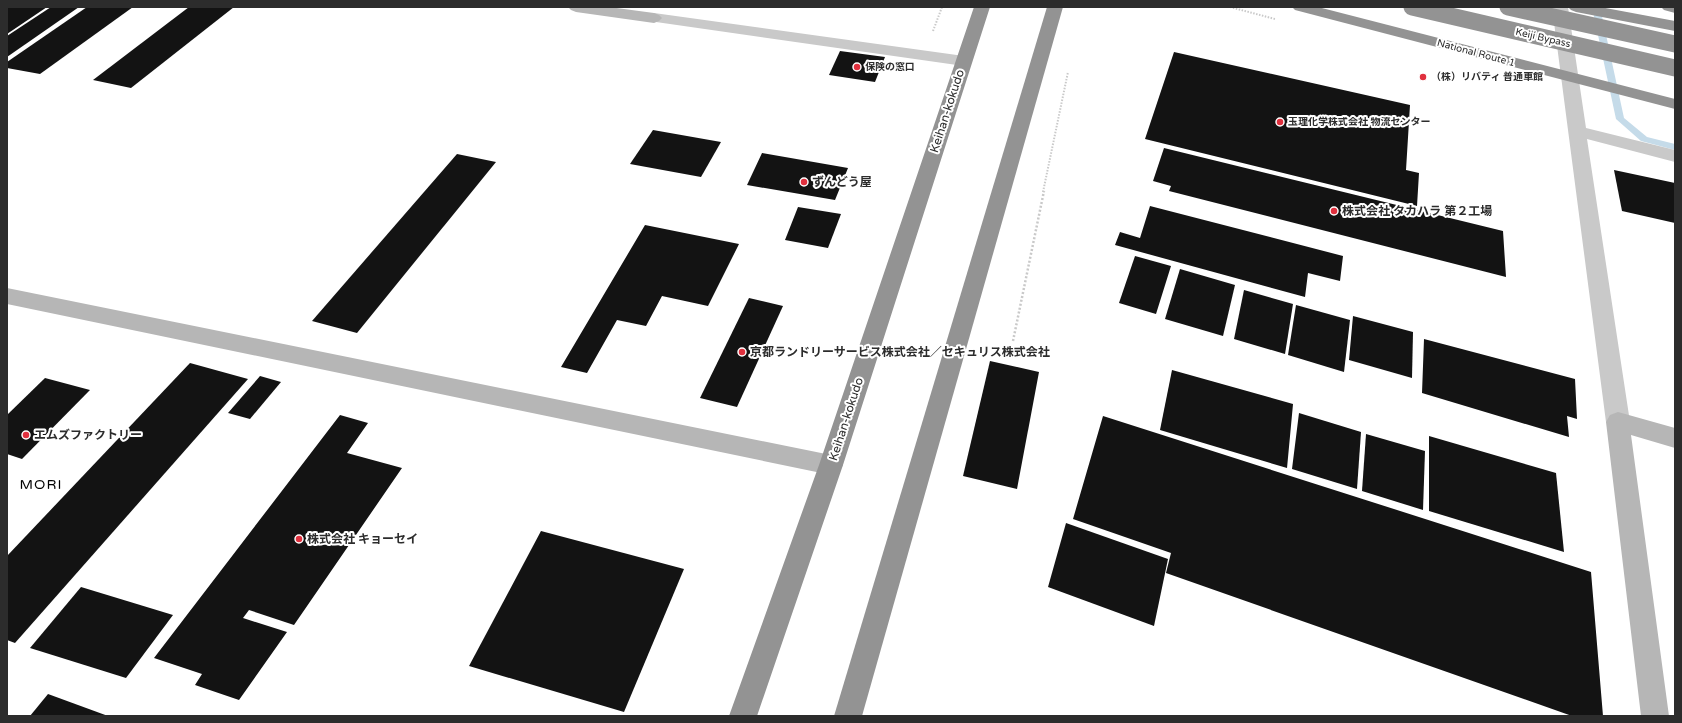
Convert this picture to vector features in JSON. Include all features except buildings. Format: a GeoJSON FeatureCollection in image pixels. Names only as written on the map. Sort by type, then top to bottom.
{"type":"FeatureCollection","features":[{"type":"Feature","properties":{"kind":"highway","name":"Keihan-kokudo"},"geometry":{"type":"LineString","coordinates":[[743,716],[831,465],[982,7]]}},
{"type":"Feature","properties":{"kind":"highway"},"geometry":{"type":"LineString","coordinates":[[848,716],[1055,7]]}},
{"type":"Feature","properties":{"kind":"highway","name":"National Route 1"},"geometry":{"type":"LineString","coordinates":[[1300,7],[1675,104]]}},
{"type":"Feature","properties":{"kind":"highway","name":"Keiji Bypass"},"geometry":{"type":"LineString","coordinates":[[1412,7],[1675,68]]}},
{"type":"Feature","properties":{"kind":"highway","name":"Keiji Bypass"},"geometry":{"type":"LineString","coordinates":[[1508,7],[1675,44]]}},
{"type":"Feature","properties":{"kind":"highway"},"geometry":{"type":"LineString","coordinates":[[1576,7],[1675,26]]}},
{"type":"Feature","properties":{"kind":"highway"},"geometry":{"type":"LineString","coordinates":[[1669,7],[1675,8]]}},
{"type":"Feature","properties":{"kind":"street"},"geometry":{"type":"LineString","coordinates":[[576,7],[964,62]]}},
{"type":"Feature","properties":{"kind":"street"},"geometry":{"type":"LineString","coordinates":[[1560,7],[1576,131],[1618,422],[1655,716]]}},
{"type":"Feature","properties":{"kind":"street"},"geometry":{"type":"LineString","coordinates":[[1576,131],[1675,156]]}},
{"type":"Feature","properties":{"kind":"street"},"geometry":{"type":"LineString","coordinates":[[7,296],[831,465]]}},
{"type":"Feature","properties":{"kind":"street"},"geometry":{"type":"LineString","coordinates":[[1618,422],[1675,438]]}},
{"type":"Feature","properties":{"kind":"path"},"geometry":{"type":"LineString","coordinates":[[1013,341],[1069,69]]}},
{"type":"Feature","properties":{"kind":"waterway"},"geometry":{"type":"LineString","coordinates":[[1596,7],[1620,119],[1644,139],[1675,147]]}},
{"type":"Feature","properties":{"kind":"place","name":"保険の窓口"},"geometry":{"type":"Point","coordinates":[857,67]}},
{"type":"Feature","properties":{"kind":"place","name":"（株）リバティ 普通車館"},"geometry":{"type":"Point","coordinates":[1423,77]}},
{"type":"Feature","properties":{"kind":"place","name":"玉理化学株式会社 物流センター"},"geometry":{"type":"Point","coordinates":[1280,122]}},
{"type":"Feature","properties":{"kind":"place","name":"ずんどう屋"},"geometry":{"type":"Point","coordinates":[804,182]}},
{"type":"Feature","properties":{"kind":"place","name":"株式会社 タカハラ 第２工場"},"geometry":{"type":"Point","coordinates":[1334,211]}},
{"type":"Feature","properties":{"kind":"place","name":"京都ランドリーサービス株式会社／セキュリス株式会社"},"geometry":{"type":"Point","coordinates":[742,352]}},
{"type":"Feature","properties":{"kind":"place","name":"エムズファクトリー"},"geometry":{"type":"Point","coordinates":[26,435]}},
{"type":"Feature","properties":{"kind":"place","name":"株式会社 キョーセイ"},"geometry":{"type":"Point","coordinates":[299,539]}},
{"type":"Feature","properties":{"kind":"district","name":"MORI"},"geometry":{"type":"Point","coordinates":[41,484]}}]}
